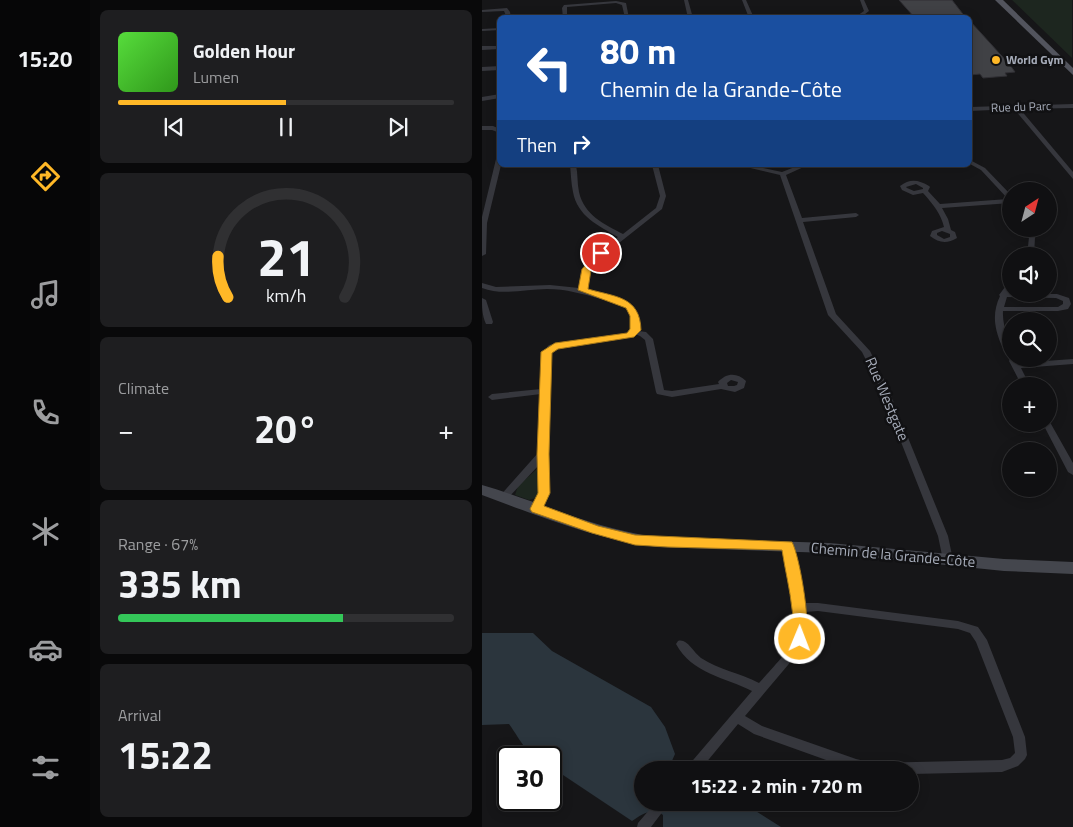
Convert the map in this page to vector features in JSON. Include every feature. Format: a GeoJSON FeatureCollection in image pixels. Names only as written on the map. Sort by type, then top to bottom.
{"type":"FeatureCollection","features":[{"type":"Feature","properties":{"kind":"main road"},"geometry":{"type":"LineString","coordinates":[[999,0],[1072,73]]}},
{"type":"Feature","properties":{"kind":"main road"},"geometry":{"type":"LineString","coordinates":[[1007,0],[1072,65]]}},
{"type":"Feature","properties":{"kind":"main road","name":"Chemin de la Grande-Côte"},"geometry":{"type":"LineString","coordinates":[[482,490],[596,530],[635,540],[851,549],[1026,567],[1072,568]]}},
{"type":"Feature","properties":{"kind":"street"},"geometry":{"type":"LineString","coordinates":[[686,0],[690,15]]}},
{"type":"Feature","properties":{"kind":"street"},"geometry":{"type":"LineString","coordinates":[[744,0],[751,15]]}},
{"type":"Feature","properties":{"kind":"street"},"geometry":{"type":"LineString","coordinates":[[860,15],[866,11],[862,0]]}},
{"type":"Feature","properties":{"kind":"street"},"geometry":{"type":"LineString","coordinates":[[564,15],[564,8],[566,6],[618,2],[624,4],[626,15]]}},
{"type":"Feature","properties":{"kind":"street"},"geometry":{"type":"LineString","coordinates":[[482,10],[506,10],[508,15]]}},
{"type":"Feature","properties":{"kind":"street"},"geometry":{"type":"LineString","coordinates":[[482,30],[497,28]]}},
{"type":"Feature","properties":{"kind":"street"},"geometry":{"type":"LineString","coordinates":[[482,48],[497,47]]}},
{"type":"Feature","properties":{"kind":"street"},"geometry":{"type":"LineString","coordinates":[[482,69],[497,68]]}},
{"type":"Feature","properties":{"kind":"street"},"geometry":{"type":"LineString","coordinates":[[482,74],[497,74]]}},
{"type":"Feature","properties":{"kind":"street"},"geometry":{"type":"LineString","coordinates":[[482,99],[497,96]]}},
{"type":"Feature","properties":{"kind":"street","name":"Rue du Parc"},"geometry":{"type":"LineString","coordinates":[[972,109],[1072,106]]}},
{"type":"Feature","properties":{"kind":"street"},"geometry":{"type":"LineString","coordinates":[[1016,108],[1072,177]]}},
{"type":"Feature","properties":{"kind":"street"},"geometry":{"type":"LineString","coordinates":[[482,128],[497,130]]}},
{"type":"Feature","properties":{"kind":"street"},"geometry":{"type":"LineString","coordinates":[[972,163],[983,169],[1002,190]]}},
{"type":"Feature","properties":{"kind":"street"},"geometry":{"type":"LineString","coordinates":[[482,254],[484,223],[497,167]]}},
{"type":"Feature","properties":{"kind":"street"},"geometry":{"type":"LineString","coordinates":[[573,167],[576,192],[581,208],[594,220],[623,237]]}},
{"type":"Feature","properties":{"kind":"street"},"geometry":{"type":"LineString","coordinates":[[582,290],[588,266],[606,249],[659,209],[663,196],[656,167]]}},
{"type":"Feature","properties":{"kind":"street"},"geometry":{"type":"LineString","coordinates":[[750,167],[783,174],[800,167]]}},
{"type":"Feature","properties":{"kind":"street","name":"Rue Westgate"},"geometry":{"type":"LineString","coordinates":[[783,174],[832,315],[866,351],[883,386],[943,536],[948,560]]}},
{"type":"Feature","properties":{"kind":"street"},"geometry":{"type":"LineString","coordinates":[[925,191],[939,206],[946,219],[948,230]]}},
{"type":"Feature","properties":{"kind":"street"},"geometry":{"type":"LineString","coordinates":[[939,206],[1002,201]]}},
{"type":"Feature","properties":{"kind":"street"},"geometry":{"type":"LineString","coordinates":[[799,220],[856,215]]}},
{"type":"Feature","properties":{"kind":"street"},"geometry":{"type":"LineString","coordinates":[[483,288],[544,287],[582,290],[622,302],[630,307],[636,318],[635,332]]}},
{"type":"Feature","properties":{"kind":"street"},"geometry":{"type":"LineString","coordinates":[[998,309],[1058,309],[1065,307],[1067,304],[1066,300],[1057,296]]}},
{"type":"Feature","properties":{"kind":"street"},"geometry":{"type":"LineString","coordinates":[[1002,298],[998,309],[1002,339]]}},
{"type":"Feature","properties":{"kind":"street"},"geometry":{"type":"LineString","coordinates":[[482,300],[489,322]]}},
{"type":"Feature","properties":{"kind":"street"},"geometry":{"type":"LineString","coordinates":[[536,509],[544,495],[545,359],[550,349],[559,345],[630,335],[635,332],[644,334],[649,339],[660,392],[672,394],[723,386]]}},
{"type":"Feature","properties":{"kind":"street"},"geometry":{"type":"LineString","coordinates":[[1057,361],[1072,361]]}},
{"type":"Feature","properties":{"kind":"street"},"geometry":{"type":"LineString","coordinates":[[492,397],[545,391]]}},
{"type":"Feature","properties":{"kind":"street"},"geometry":{"type":"LineString","coordinates":[[1051,432],[1072,472]]}},
{"type":"Feature","properties":{"kind":"street"},"geometry":{"type":"LineString","coordinates":[[504,497],[543,454]]}},
{"type":"Feature","properties":{"kind":"street"},"geometry":{"type":"LineString","coordinates":[[699,761],[798,643],[801,631],[799,608],[788,546]]}},
{"type":"Feature","properties":{"kind":"street"},"geometry":{"type":"LineString","coordinates":[[736,717],[758,730],[856,765],[873,769],[1002,766],[1014,762],[1020,755],[1019,737],[981,640],[974,630],[958,624],[818,608],[799,608]]}},
{"type":"Feature","properties":{"kind":"street"},"geometry":{"type":"LineString","coordinates":[[682,644],[690,656],[700,664],[760,689]]}},
{"type":"Feature","properties":{"kind":"street"},"geometry":{"type":"LineString","coordinates":[[643,827],[657,811]]}},
{"type":"Feature","properties":{"kind":"shaded area"},"geometry":{"type":"Polygon","coordinates":[[[1012,0],[1072,0],[1072,58],[1012,0]]]}},
{"type":"Feature","properties":{"kind":"shaded area"},"geometry":{"type":"Polygon","coordinates":[[[537,469],[539,470],[539,494],[536,498],[529,500],[515,495],[518,486],[537,469]]]}},
{"type":"Feature","properties":{"kind":"shaded area"},"geometry":{"type":"Polygon","coordinates":[[[482,633],[533,633],[552,651],[651,707],[665,727],[675,754],[672,761],[634,761],[634,811],[651,811],[632,821],[562,774],[562,746],[524,746],[509,724],[482,725],[482,633]]]}},
{"type":"Feature","properties":{"kind":"shaded area"},"geometry":{"type":"Polygon","coordinates":[[[655,811],[756,811],[781,827],[663,827],[663,815],[655,811]]]}},
{"type":"Feature","properties":{"kind":"building"},"geometry":{"type":"Polygon","coordinates":[[[899,0],[952,0],[964,15],[912,15],[899,0]]]}},
{"type":"Feature","properties":{"kind":"building"},"geometry":{"type":"Polygon","coordinates":[[[972,23],[1015,72],[1005,73],[1007,76],[983,78],[980,74],[972,75],[972,23]]]}},
{"type":"Feature","properties":{"kind":"place","name":"World Gym"},"geometry":{"type":"Point","coordinates":[996,60]}},
{"type":"Feature","properties":{"kind":"route"},"geometry":{"type":"LineString","coordinates":[[601,253],[586,269],[582,290],[622,302],[630,307],[634,311],[636,330],[630,335],[555,346],[547,352],[545,359],[543,454],[544,496],[536,509],[596,530],[635,540],[788,546],[799,608],[800,639]]}}]}
